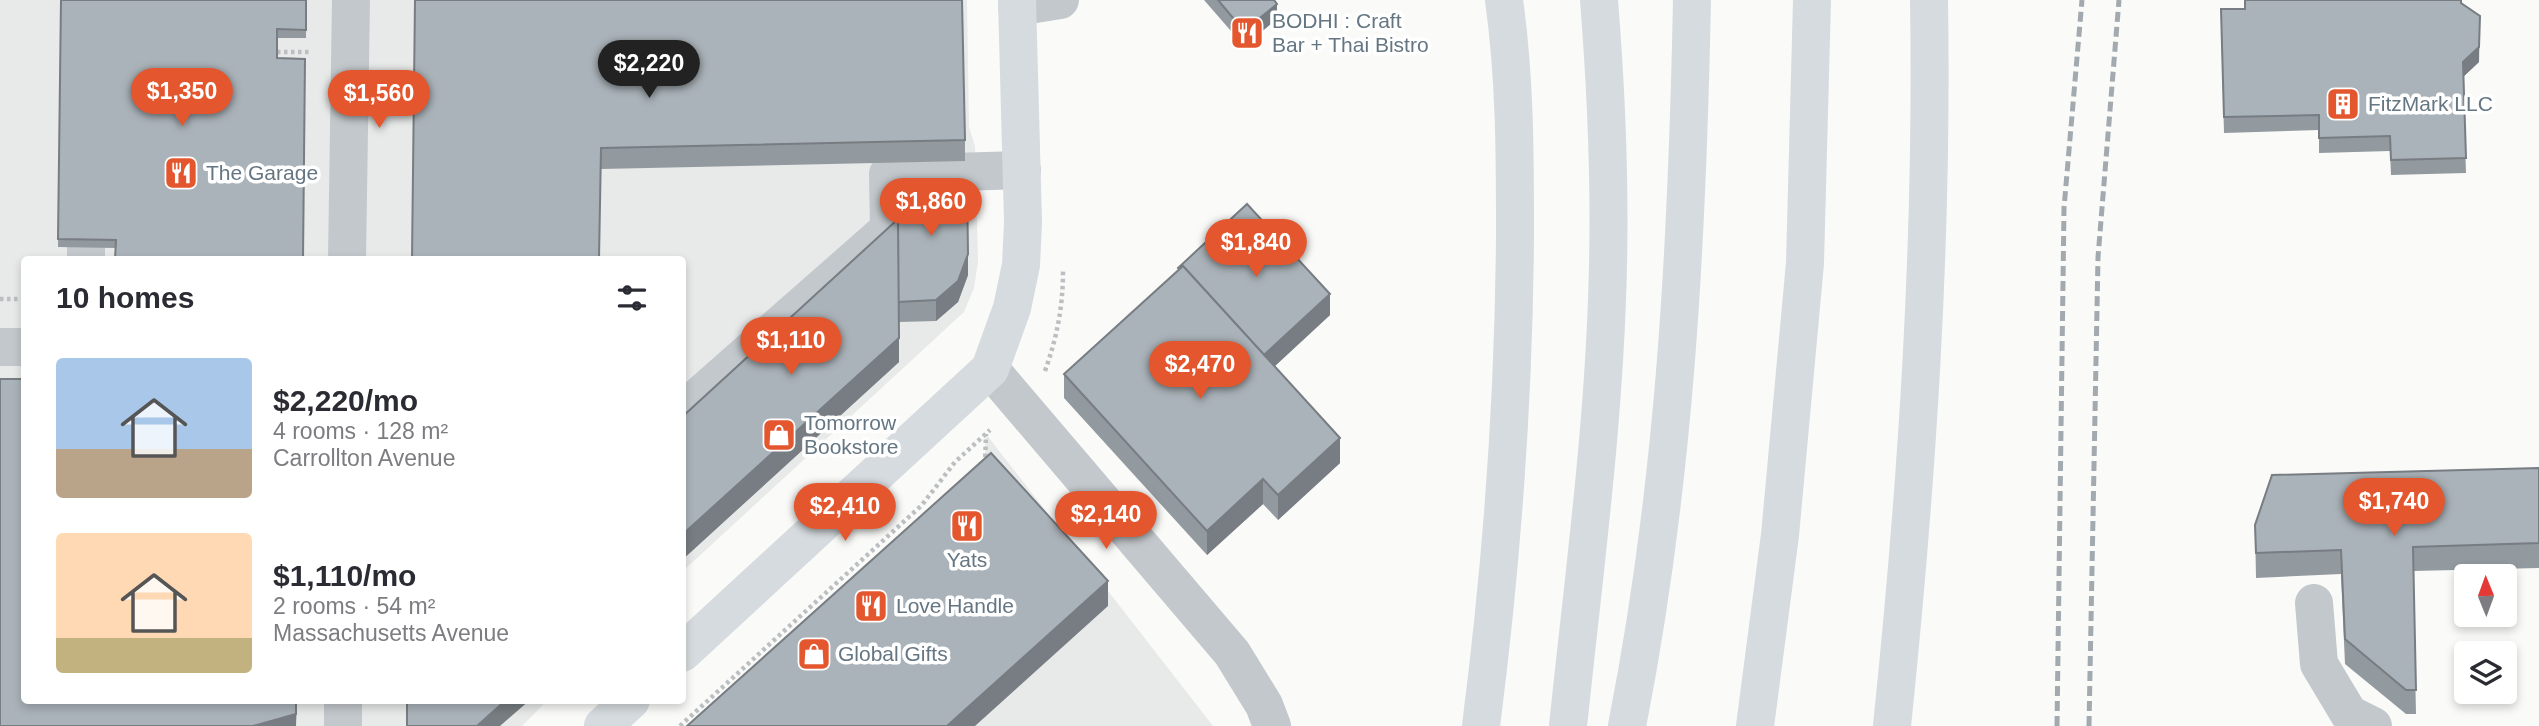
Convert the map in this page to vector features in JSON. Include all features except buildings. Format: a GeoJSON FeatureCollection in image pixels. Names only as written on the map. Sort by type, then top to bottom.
{"type":"FeatureCollection","features":[{"type":"Feature","properties":{"kind":"main road"},"geometry":{"type":"LineString","coordinates":[[1481,726],[1503,520],[1514,292],[1515,134],[1504,0]]}},
{"type":"Feature","properties":{"kind":"main road"},"geometry":{"type":"LineString","coordinates":[[1568,726],[1599,421],[1608,268],[1609,163],[1599,0]]}},
{"type":"Feature","properties":{"kind":"main road"},"geometry":{"type":"LineString","coordinates":[[1627,726],[1670,455],[1685,232],[1692,0]]}},
{"type":"Feature","properties":{"kind":"main road"},"geometry":{"type":"LineString","coordinates":[[1755,726],[1780,535],[1805,263],[1812,0]]}},
{"type":"Feature","properties":{"kind":"main road"},"geometry":{"type":"LineString","coordinates":[[1892,726],[1917,465],[1925,322],[1929,0]]}},
{"type":"Feature","properties":{"kind":"main road"},"geometry":{"type":"LineString","coordinates":[[686,649],[990,369],[1012,307],[1021,265],[1022,170],[1017,4]]}},
{"type":"Feature","properties":{"kind":"main road"},"geometry":{"type":"LineString","coordinates":[[603,726],[627,704]]}},
{"type":"Feature","properties":{"kind":"street"},"geometry":{"type":"LineString","coordinates":[[347,256],[351,0]]}},
{"type":"Feature","properties":{"kind":"street"},"geometry":{"type":"LineString","coordinates":[[1017,4],[1060,0]]}},
{"type":"Feature","properties":{"kind":"street"},"geometry":{"type":"LineString","coordinates":[[686,407],[889,229],[888,174],[1022,170]]}},
{"type":"Feature","properties":{"kind":"street"},"geometry":{"type":"LineString","coordinates":[[0,347],[21,347]]}},
{"type":"Feature","properties":{"kind":"street"},"geometry":{"type":"LineString","coordinates":[[990,369],[1232,653],[1268,715]]}},
{"type":"Feature","properties":{"kind":"street"},"geometry":{"type":"LineString","coordinates":[[2314,603],[2319,664],[2349,714],[2373,726]]}},
{"type":"Feature","properties":{"kind":"street"},"geometry":{"type":"LineString","coordinates":[[343,704],[343,726]]}},
{"type":"Feature","properties":{"kind":"path"},"geometry":{"type":"LineString","coordinates":[[277,52],[317,52]]}},
{"type":"Feature","properties":{"kind":"path"},"geometry":{"type":"LineString","coordinates":[[0,299],[21,299]]}},
{"type":"Feature","properties":{"kind":"path"},"geometry":{"type":"LineString","coordinates":[[680,726],[922,505],[954,462],[986,433],[984,474]]}},
{"type":"Feature","properties":{"kind":"shaded area"},"geometry":{"type":"Polygon","coordinates":[[[0,0],[967,0],[969,127],[975,146],[978,262],[974,288],[964,312],[686,568],[686,256],[21,256],[21,704],[544,704],[522,726],[0,726],[0,0]]]}},
{"type":"Feature","properties":{"kind":"shaded area"},"geometry":{"type":"Polygon","coordinates":[[[986,434],[1213,726],[707,726],[984,474],[986,434]]]}},
{"type":"Feature","properties":{"kind":"railway"},"geometry":{"type":"LineString","coordinates":[[2057,726],[2064,208],[2082,0]]}},
{"type":"Feature","properties":{"kind":"railway"},"geometry":{"type":"LineString","coordinates":[[2089,726],[2098,257],[2119,0]]}},
{"type":"Feature","properties":{"kind":"place","name":"BODHI : Craft Bar + Thai Bistro"},"geometry":{"type":"Point","coordinates":[1247,33]}},
{"type":"Feature","properties":{"kind":"place","name":"FitzMark LLC"},"geometry":{"type":"Point","coordinates":[2343,104]}},
{"type":"Feature","properties":{"kind":"place","name":"The Garage"},"geometry":{"type":"Point","coordinates":[181,173]}},
{"type":"Feature","properties":{"kind":"place","name":"Tomorrow Bookstore"},"geometry":{"type":"Point","coordinates":[779,435]}},
{"type":"Feature","properties":{"kind":"place","name":"Yats"},"geometry":{"type":"Point","coordinates":[967,526]}},
{"type":"Feature","properties":{"kind":"place","name":"Love Handle"},"geometry":{"type":"Point","coordinates":[871,606]}},
{"type":"Feature","properties":{"kind":"place","name":"Global Gifts"},"geometry":{"type":"Point","coordinates":[814,654]}}]}
